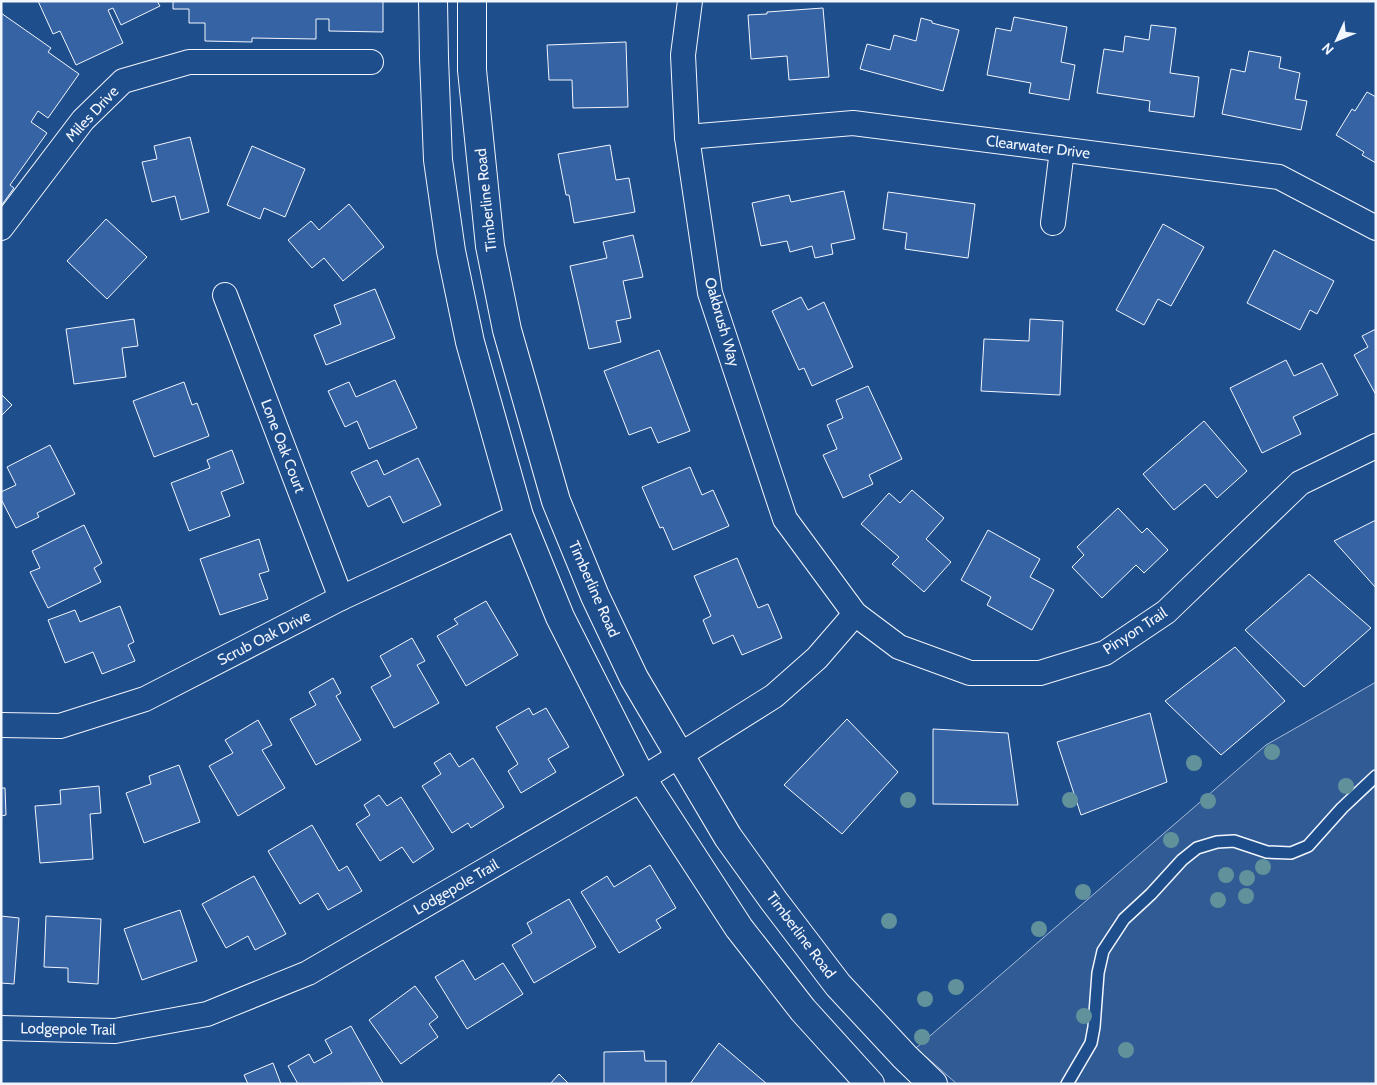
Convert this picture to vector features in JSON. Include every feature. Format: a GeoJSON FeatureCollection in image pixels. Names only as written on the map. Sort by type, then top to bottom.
{"type":"FeatureCollection","features":[{"type":"Feature","properties":{"kind":"street"},"geometry":{"type":"LineString","coordinates":[[433,1],[438,160],[451,252],[470,342],[519,516],[560,617],[642,779],[739,928],[803,1010],[870,1084]]}},
{"type":"Feature","properties":{"kind":"street","name":"Timberline Road"},"geometry":{"type":"LineString","coordinates":[[472,1],[472,70],[490,246],[507,330],[556,501],[595,596],[634,678],[728,837],[838,985],[905,1057],[933,1084]]}},
{"type":"Feature","properties":{"kind":"street","name":"Oakbrush Way"},"geometry":{"type":"LineString","coordinates":[[690,1],[683,55],[687,137],[710,293],[785,520],[855,614]]}},
{"type":"Feature","properties":{"kind":"street","name":"Miles Drive"},"geometry":{"type":"LineString","coordinates":[[1,228],[83,120],[123,81],[189,62],[371,62]]}},
{"type":"Feature","properties":{"kind":"street","name":"Clearwater Drive"},"geometry":{"type":"LineString","coordinates":[[687,137],[853,123],[1279,177],[1376,228]]}},
{"type":"Feature","properties":{"kind":"street"},"geometry":{"type":"LineString","coordinates":[[1053,223],[1062,150]]}},
{"type":"Feature","properties":{"kind":"street","name":"Lone Oak Court"},"geometry":{"type":"LineString","coordinates":[[224,294],[341,598]]}},
{"type":"Feature","properties":{"kind":"street","name":"Pinyon Trail"},"geometry":{"type":"LineString","coordinates":[[855,614],[899,647],[970,673],[1040,673],[1105,653],[1166,612],[1300,483],[1376,446]]}},
{"type":"Feature","properties":{"kind":"street","name":"Scrub Oak Drive"},"geometry":{"type":"LineString","coordinates":[[1,724],[60,726],[145,699],[341,598],[519,516]]}},
{"type":"Feature","properties":{"kind":"street","name":"Lodgepole Trail"},"geometry":{"type":"LineString","coordinates":[[1,1028],[115,1031],[207,1014],[308,973],[642,779],[774,696],[817,658],[855,614]]}},
{"type":"Feature","properties":{"kind":"lane"},"geometry":{"type":"LineString","coordinates":[[1067,1084],[1091,1043],[1098,973],[1103,950],[1124,919],[1151,894],[1182,860],[1197,848],[1217,842],[1234,841],[1267,852],[1291,854],[1308,846],[1342,808],[1376,776]]}},
{"type":"Feature","properties":{"kind":"shaded area"},"geometry":{"type":"Polygon","coordinates":[[[1376,682],[1376,1084],[957,1084],[916,1048],[1266,745],[1376,682]]]}},
{"type":"Feature","properties":{"kind":"building"},"geometry":{"type":"Polygon","coordinates":[[[38,1],[157,1],[160,6],[121,25],[113,8],[108,10],[123,43],[76,65],[60,31],[53,34],[38,1]]]}},
{"type":"Feature","properties":{"kind":"building"},"geometry":{"type":"Polygon","coordinates":[[[173,1],[383,1],[383,32],[329,31],[329,19],[316,19],[316,39],[252,38],[252,42],[205,41],[205,23],[189,23],[189,9],[173,9],[173,1]]]}},
{"type":"Feature","properties":{"kind":"building"},"geometry":{"type":"Polygon","coordinates":[[[823,8],[829,77],[789,80],[787,56],[751,59],[748,15],[823,8]]]}},
{"type":"Feature","properties":{"kind":"building"},"geometry":{"type":"Polygon","coordinates":[[[1,13],[51,48],[48,52],[79,74],[48,118],[38,111],[31,122],[47,133],[10,185],[14,188],[1,206],[1,13]]]}},
{"type":"Feature","properties":{"kind":"building"},"geometry":{"type":"Polygon","coordinates":[[[1014,17],[1067,27],[1061,62],[1075,65],[1069,100],[1029,93],[1031,83],[987,75],[996,28],[1011,31],[1014,17]]]}},
{"type":"Feature","properties":{"kind":"building"},"geometry":{"type":"Polygon","coordinates":[[[921,18],[959,30],[943,91],[860,69],[867,44],[890,50],[894,35],[916,41],[921,18]]]}},
{"type":"Feature","properties":{"kind":"building"},"geometry":{"type":"Polygon","coordinates":[[[1151,25],[1176,28],[1170,73],[1199,77],[1194,117],[1149,111],[1150,101],[1097,93],[1104,49],[1123,52],[1125,36],[1149,40],[1151,25]]]}},
{"type":"Feature","properties":{"kind":"building"},"geometry":{"type":"Polygon","coordinates":[[[626,42],[628,107],[573,108],[572,80],[549,80],[547,45],[626,42]]]}},
{"type":"Feature","properties":{"kind":"building"},"geometry":{"type":"Polygon","coordinates":[[[1249,51],[1281,57],[1279,68],[1300,73],[1295,99],[1307,101],[1301,130],[1222,114],[1231,69],[1245,72],[1249,51]]]}},
{"type":"Feature","properties":{"kind":"building"},"geometry":{"type":"Polygon","coordinates":[[[1367,92],[1376,97],[1376,163],[1362,155],[1364,152],[1336,135],[1352,109],[1355,111],[1367,92]]]}},
{"type":"Feature","properties":{"kind":"building"},"geometry":{"type":"Polygon","coordinates":[[[190,137],[209,212],[181,220],[175,196],[152,202],[142,162],[157,159],[154,146],[190,137]]]}},
{"type":"Feature","properties":{"kind":"building"},"geometry":{"type":"Polygon","coordinates":[[[610,145],[616,180],[629,178],[635,212],[574,223],[558,154],[610,145]]]}},
{"type":"Feature","properties":{"kind":"building"},"geometry":{"type":"Polygon","coordinates":[[[252,146],[305,169],[285,217],[264,208],[260,219],[227,205],[252,146]]]}},
{"type":"Feature","properties":{"kind":"building"},"geometry":{"type":"Polygon","coordinates":[[[844,191],[855,239],[831,244],[833,254],[815,258],[812,246],[790,252],[787,241],[761,246],[752,203],[789,195],[791,202],[844,191]]]}},
{"type":"Feature","properties":{"kind":"building"},"geometry":{"type":"Polygon","coordinates":[[[888,192],[975,204],[968,258],[905,249],[907,233],[883,229],[888,192]]]}},
{"type":"Feature","properties":{"kind":"building"},"geometry":{"type":"Polygon","coordinates":[[[349,204],[384,247],[343,281],[324,258],[312,268],[288,240],[311,221],[319,230],[349,204]]]}},
{"type":"Feature","properties":{"kind":"building"},"geometry":{"type":"Polygon","coordinates":[[[106,219],[147,257],[107,299],[67,261],[106,219]]]}},
{"type":"Feature","properties":{"kind":"building"},"geometry":{"type":"Polygon","coordinates":[[[1163,224],[1204,247],[1171,306],[1158,299],[1144,325],[1116,310],[1163,224]]]}},
{"type":"Feature","properties":{"kind":"building"},"geometry":{"type":"Polygon","coordinates":[[[633,235],[643,277],[623,281],[631,318],[616,321],[621,342],[589,349],[570,266],[607,258],[603,242],[633,235]]]}},
{"type":"Feature","properties":{"kind":"building"},"geometry":{"type":"Polygon","coordinates":[[[1274,250],[1334,281],[1317,314],[1310,310],[1300,330],[1247,303],[1274,250]]]}},
{"type":"Feature","properties":{"kind":"building"},"geometry":{"type":"Polygon","coordinates":[[[375,289],[395,338],[326,365],[314,335],[341,324],[334,305],[375,289]]]}},
{"type":"Feature","properties":{"kind":"building"},"geometry":{"type":"Polygon","coordinates":[[[801,297],[808,310],[824,302],[853,367],[812,386],[804,368],[799,370],[772,311],[801,297]]]}},
{"type":"Feature","properties":{"kind":"building"},"geometry":{"type":"Polygon","coordinates":[[[134,319],[138,346],[122,348],[126,377],[74,384],[66,329],[134,319]]]}},
{"type":"Feature","properties":{"kind":"building"},"geometry":{"type":"Polygon","coordinates":[[[1030,319],[1063,321],[1060,395],[981,391],[984,339],[1029,341],[1030,319]]]}},
{"type":"Feature","properties":{"kind":"building"},"geometry":{"type":"Polygon","coordinates":[[[1376,329],[1376,395],[1354,355],[1368,347],[1362,336],[1376,329]]]}},
{"type":"Feature","properties":{"kind":"building"},"geometry":{"type":"Polygon","coordinates":[[[659,350],[690,431],[658,443],[651,427],[629,435],[604,371],[659,350]]]}},
{"type":"Feature","properties":{"kind":"building"},"geometry":{"type":"Polygon","coordinates":[[[1286,360],[1294,376],[1322,363],[1338,395],[1293,417],[1301,434],[1262,453],[1230,388],[1286,360]]]}},
{"type":"Feature","properties":{"kind":"building"},"geometry":{"type":"Polygon","coordinates":[[[395,380],[417,428],[369,449],[357,421],[345,427],[328,391],[349,382],[356,397],[395,380]]]}},
{"type":"Feature","properties":{"kind":"building"},"geometry":{"type":"Polygon","coordinates":[[[184,382],[192,405],[197,403],[209,436],[154,457],[133,401],[184,382]]]}},
{"type":"Feature","properties":{"kind":"building"},"geometry":{"type":"Polygon","coordinates":[[[868,386],[902,459],[869,475],[873,484],[843,498],[823,455],[837,449],[827,425],[843,418],[836,400],[868,386]]]}},
{"type":"Feature","properties":{"kind":"building"},"geometry":{"type":"Polygon","coordinates":[[[1,394],[12,405],[1,416],[1,394]]]}},
{"type":"Feature","properties":{"kind":"building"},"geometry":{"type":"Polygon","coordinates":[[[1204,421],[1247,471],[1217,498],[1205,484],[1174,510],[1143,474],[1204,421]]]}},
{"type":"Feature","properties":{"kind":"building"},"geometry":{"type":"Polygon","coordinates":[[[50,445],[75,494],[37,513],[39,517],[16,528],[1,499],[1,492],[16,485],[7,467],[50,445]]]}},
{"type":"Feature","properties":{"kind":"building"},"geometry":{"type":"Polygon","coordinates":[[[232,450],[244,483],[221,492],[230,516],[189,531],[171,483],[210,468],[207,460],[232,450]]]}},
{"type":"Feature","properties":{"kind":"building"},"geometry":{"type":"Polygon","coordinates":[[[418,458],[441,505],[403,523],[390,496],[368,507],[351,472],[377,460],[384,475],[418,458]]]}},
{"type":"Feature","properties":{"kind":"building"},"geometry":{"type":"Polygon","coordinates":[[[690,467],[702,495],[713,490],[729,526],[673,550],[663,527],[660,528],[642,487],[690,467]]]}},
{"type":"Feature","properties":{"kind":"building"},"geometry":{"type":"Polygon","coordinates":[[[912,490],[944,518],[926,539],[951,562],[924,592],[892,564],[899,557],[861,524],[889,493],[900,503],[912,490]]]}},
{"type":"Feature","properties":{"kind":"building"},"geometry":{"type":"Polygon","coordinates":[[[1118,508],[1142,533],[1147,528],[1168,550],[1144,573],[1136,565],[1102,598],[1072,567],[1084,555],[1077,547],[1118,508]]]}},
{"type":"Feature","properties":{"kind":"building"},"geometry":{"type":"Polygon","coordinates":[[[1376,520],[1376,588],[1334,541],[1376,520]]]}},
{"type":"Feature","properties":{"kind":"building"},"geometry":{"type":"Polygon","coordinates":[[[84,525],[102,563],[94,568],[101,582],[48,608],[30,572],[40,568],[32,551],[84,525]]]}},
{"type":"Feature","properties":{"kind":"building"},"geometry":{"type":"Polygon","coordinates":[[[988,530],[1040,559],[1030,577],[1054,590],[1032,630],[987,605],[991,597],[961,580],[988,530]]]}},
{"type":"Feature","properties":{"kind":"building"},"geometry":{"type":"Polygon","coordinates":[[[259,539],[269,571],[259,574],[268,599],[220,615],[200,559],[259,539]]]}},
{"type":"Feature","properties":{"kind":"building"},"geometry":{"type":"Polygon","coordinates":[[[737,558],[758,608],[768,604],[782,638],[742,655],[733,635],[713,644],[703,620],[711,616],[694,576],[737,558]]]}},
{"type":"Feature","properties":{"kind":"building"},"geometry":{"type":"Polygon","coordinates":[[[1309,574],[1371,628],[1304,687],[1245,630],[1309,574]]]}},
{"type":"Feature","properties":{"kind":"building"},"geometry":{"type":"Polygon","coordinates":[[[486,601],[518,655],[466,686],[437,636],[458,624],[454,619],[486,601]]]}},
{"type":"Feature","properties":{"kind":"building"},"geometry":{"type":"Polygon","coordinates":[[[120,606],[134,642],[128,645],[135,661],[102,674],[93,652],[65,663],[48,620],[75,610],[80,622],[120,606]]]}},
{"type":"Feature","properties":{"kind":"building"},"geometry":{"type":"Polygon","coordinates":[[[412,638],[425,661],[417,665],[439,703],[394,728],[371,687],[391,676],[380,656],[412,638]]]}},
{"type":"Feature","properties":{"kind":"building"},"geometry":{"type":"Polygon","coordinates":[[[1235,647],[1285,701],[1221,755],[1165,701],[1235,647]]]}},
{"type":"Feature","properties":{"kind":"building"},"geometry":{"type":"Polygon","coordinates":[[[333,678],[341,693],[336,696],[361,740],[316,765],[290,719],[316,705],[309,692],[333,678]]]}},
{"type":"Feature","properties":{"kind":"building"},"geometry":{"type":"Polygon","coordinates":[[[529,708],[533,715],[546,708],[569,747],[548,759],[556,772],[521,793],[508,771],[518,764],[496,727],[529,708]]]}},
{"type":"Feature","properties":{"kind":"building"},"geometry":{"type":"Polygon","coordinates":[[[1150,713],[1167,782],[1081,815],[1057,742],[1150,713]]]}},
{"type":"Feature","properties":{"kind":"building"},"geometry":{"type":"Polygon","coordinates":[[[847,719],[898,772],[842,834],[784,785],[847,719]]]}},
{"type":"Feature","properties":{"kind":"building"},"geometry":{"type":"Polygon","coordinates":[[[258,720],[272,745],[262,750],[285,788],[238,816],[209,766],[233,753],[225,740],[258,720]]]}},
{"type":"Feature","properties":{"kind":"building"},"geometry":{"type":"Polygon","coordinates":[[[933,729],[1008,733],[1018,805],[933,804],[933,729]]]}},
{"type":"Feature","properties":{"kind":"building"},"geometry":{"type":"Polygon","coordinates":[[[450,753],[459,767],[473,758],[504,807],[471,828],[468,823],[452,833],[422,786],[441,774],[434,763],[450,753]]]}},
{"type":"Feature","properties":{"kind":"building"},"geometry":{"type":"Polygon","coordinates":[[[179,765],[200,822],[144,843],[126,793],[151,784],[149,776],[179,765]]]}},
{"type":"Feature","properties":{"kind":"building"},"geometry":{"type":"Polygon","coordinates":[[[99,786],[101,813],[90,814],[93,859],[40,863],[35,806],[61,804],[60,790],[99,786]]]}},
{"type":"Feature","properties":{"kind":"building"},"geometry":{"type":"Polygon","coordinates":[[[1,788],[5,788],[6,815],[1,816],[1,788]]]}},
{"type":"Feature","properties":{"kind":"building"},"geometry":{"type":"Polygon","coordinates":[[[379,795],[387,806],[401,797],[434,849],[413,863],[402,847],[380,861],[356,824],[370,815],[364,805],[379,795]]]}},
{"type":"Feature","properties":{"kind":"building"},"geometry":{"type":"Polygon","coordinates":[[[312,825],[339,871],[347,866],[362,891],[328,910],[318,893],[300,904],[268,851],[312,825]]]}},
{"type":"Feature","properties":{"kind":"building"},"geometry":{"type":"Polygon","coordinates":[[[650,865],[676,908],[656,920],[661,928],[619,953],[581,892],[607,876],[614,887],[650,865]]]}},
{"type":"Feature","properties":{"kind":"building"},"geometry":{"type":"Polygon","coordinates":[[[254,876],[286,934],[255,950],[248,936],[226,948],[202,904],[254,876]]]}},
{"type":"Feature","properties":{"kind":"building"},"geometry":{"type":"Polygon","coordinates":[[[569,899],[596,947],[534,983],[512,945],[532,933],[527,923],[569,899]]]}},
{"type":"Feature","properties":{"kind":"building"},"geometry":{"type":"Polygon","coordinates":[[[180,910],[197,961],[142,980],[124,929],[180,910]]]}},
{"type":"Feature","properties":{"kind":"building"},"geometry":{"type":"Polygon","coordinates":[[[1,916],[19,918],[14,984],[1,983],[1,916]]]}},
{"type":"Feature","properties":{"kind":"building"},"geometry":{"type":"Polygon","coordinates":[[[46,916],[101,919],[98,984],[68,982],[68,968],[44,967],[46,916]]]}},
{"type":"Feature","properties":{"kind":"building"},"geometry":{"type":"Polygon","coordinates":[[[463,960],[475,980],[503,963],[523,994],[467,1029],[435,977],[463,960]]]}},
{"type":"Feature","properties":{"kind":"building"},"geometry":{"type":"Polygon","coordinates":[[[415,986],[438,1017],[429,1024],[438,1037],[401,1064],[369,1020],[415,986]]]}},
{"type":"Feature","properties":{"kind":"building"},"geometry":{"type":"Polygon","coordinates":[[[351,1026],[383,1083],[298,1084],[288,1066],[309,1054],[314,1063],[332,1053],[325,1040],[351,1026]]]}},
{"type":"Feature","properties":{"kind":"building"},"geometry":{"type":"Polygon","coordinates":[[[719,1043],[767,1084],[690,1084],[719,1043]]]}},
{"type":"Feature","properties":{"kind":"building"},"geometry":{"type":"Polygon","coordinates":[[[644,1051],[645,1061],[666,1061],[666,1084],[604,1084],[604,1052],[644,1051]]]}},
{"type":"Feature","properties":{"kind":"building"},"geometry":{"type":"Polygon","coordinates":[[[273,1063],[281,1084],[248,1084],[244,1075],[273,1063]]]}},
{"type":"Feature","properties":{"kind":"building"},"geometry":{"type":"Polygon","coordinates":[[[559,1074],[569,1084],[550,1084],[559,1074]]]}}]}
